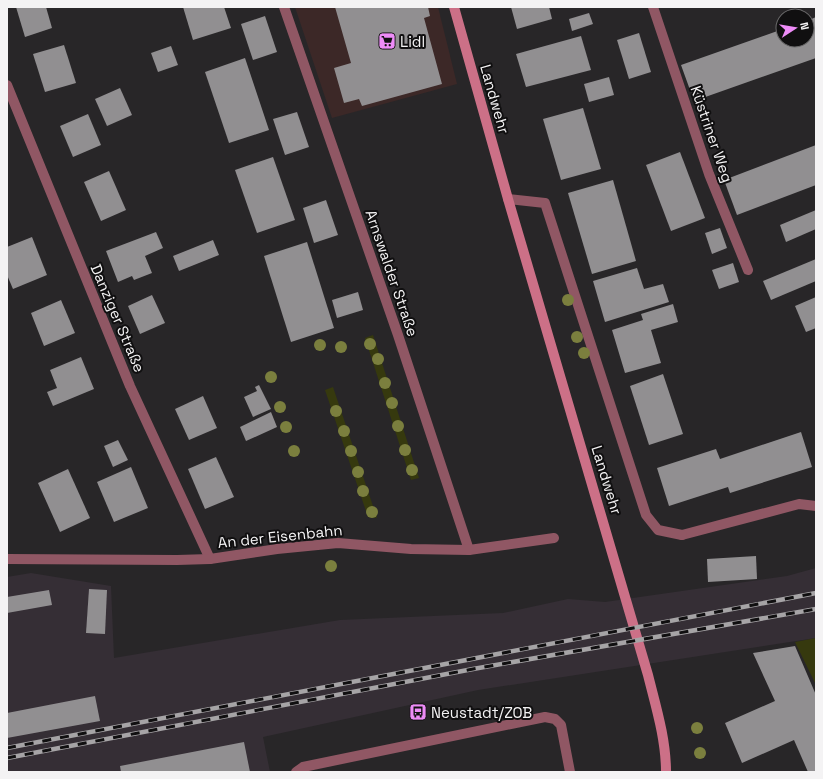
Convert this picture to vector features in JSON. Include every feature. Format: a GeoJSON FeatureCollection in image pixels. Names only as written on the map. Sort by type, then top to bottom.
{"type":"FeatureCollection","features":[{"type":"Feature","properties":{"kind":"street","name":"Arnswalder Straße"},"geometry":{"type":"LineString","coordinates":[[284,7],[398,335],[469,550]]}},
{"type":"Feature","properties":{"kind":"street","name":"Landwehr"},"geometry":{"type":"LineString","coordinates":[[454,7],[508,199],[648,675],[659,718],[666,757],[666,772]]}},
{"type":"Feature","properties":{"kind":"street","name":"Küstriner Weg"},"geometry":{"type":"LineString","coordinates":[[653,7],[709,174],[748,270]]}},
{"type":"Feature","properties":{"kind":"street","name":"Danziger Straße"},"geometry":{"type":"LineString","coordinates":[[7,86],[130,386],[210,559]]}},
{"type":"Feature","properties":{"kind":"street","name":"Landwehr"},"geometry":{"type":"LineString","coordinates":[[508,199],[545,203],[646,515],[658,530],[682,535],[799,504],[816,506]]}},
{"type":"Feature","properties":{"kind":"street","name":"An der Eisenbahn"},"geometry":{"type":"LineString","coordinates":[[7,559],[210,559],[277,548],[338,543],[469,550],[554,538]]}},
{"type":"Feature","properties":{"kind":"street"},"geometry":{"type":"LineString","coordinates":[[296,772],[304,766],[545,717],[555,719],[561,726],[570,772]]}},
{"type":"Feature","properties":{"kind":"shaded area","name":"Lidl"},"geometry":{"type":"Polygon","coordinates":[[[295,7],[438,7],[457,84],[332,118],[295,7]]]}},
{"type":"Feature","properties":{"kind":"shaded area"},"geometry":{"type":"Polygon","coordinates":[[[816,568],[816,638],[478,690],[263,737],[270,772],[7,772],[7,577],[31,573],[111,586],[114,658],[340,620],[503,613],[568,599],[605,602],[787,576],[816,568]]]}},
{"type":"Feature","properties":{"kind":"green space"},"geometry":{"type":"Polygon","coordinates":[[[373,335],[419,478],[411,480],[365,338],[373,335]]]}},
{"type":"Feature","properties":{"kind":"green space"},"geometry":{"type":"Polygon","coordinates":[[[333,387],[377,518],[368,517],[325,390],[333,387]]]}},
{"type":"Feature","properties":{"kind":"green space"},"geometry":{"type":"Polygon","coordinates":[[[816,638],[816,685],[795,642],[816,638]]]}},
{"type":"Feature","properties":{"kind":"building"},"geometry":{"type":"Polygon","coordinates":[[[16,7],[46,7],[52,28],[25,37],[16,7]]]}},
{"type":"Feature","properties":{"kind":"building"},"geometry":{"type":"Polygon","coordinates":[[[183,7],[224,7],[231,28],[193,40],[183,7]]]}},
{"type":"Feature","properties":{"kind":"building","name":"Lidl"},"geometry":{"type":"Polygon","coordinates":[[[335,7],[428,7],[430,16],[424,18],[442,84],[362,106],[359,99],[344,103],[334,68],[351,63],[335,7]]]}},
{"type":"Feature","properties":{"kind":"building"},"geometry":{"type":"Polygon","coordinates":[[[511,7],[549,7],[552,19],[517,29],[511,7]]]}},
{"type":"Feature","properties":{"kind":"building"},"geometry":{"type":"Polygon","coordinates":[[[589,13],[593,24],[572,31],[569,19],[589,13]]]}},
{"type":"Feature","properties":{"kind":"building"},"geometry":{"type":"Polygon","coordinates":[[[265,16],[277,52],[253,60],[241,24],[265,16]]]}},
{"type":"Feature","properties":{"kind":"building"},"geometry":{"type":"Polygon","coordinates":[[[815,17],[816,58],[694,101],[681,65],[775,32],[775,48],[815,48],[815,17]]]}},
{"type":"Feature","properties":{"kind":"building"},"geometry":{"type":"Polygon","coordinates":[[[639,33],[651,72],[629,79],[617,40],[639,33]]]}},
{"type":"Feature","properties":{"kind":"building"},"geometry":{"type":"Polygon","coordinates":[[[581,36],[591,70],[526,87],[516,54],[581,36]]]}},
{"type":"Feature","properties":{"kind":"building"},"geometry":{"type":"Polygon","coordinates":[[[64,45],[76,83],[45,92],[33,54],[64,45]]]}},
{"type":"Feature","properties":{"kind":"building"},"geometry":{"type":"Polygon","coordinates":[[[171,46],[178,65],[158,72],[151,53],[171,46]]]}},
{"type":"Feature","properties":{"kind":"building"},"geometry":{"type":"Polygon","coordinates":[[[245,58],[269,130],[229,143],[205,72],[245,58]]]}},
{"type":"Feature","properties":{"kind":"building"},"geometry":{"type":"Polygon","coordinates":[[[609,77],[614,95],[589,102],[584,84],[609,77]]]}},
{"type":"Feature","properties":{"kind":"building"},"geometry":{"type":"Polygon","coordinates":[[[120,88],[132,115],[107,126],[95,99],[120,88]]]}},
{"type":"Feature","properties":{"kind":"building"},"geometry":{"type":"Polygon","coordinates":[[[583,108],[601,169],[561,180],[543,119],[583,108]]]}},
{"type":"Feature","properties":{"kind":"building"},"geometry":{"type":"Polygon","coordinates":[[[297,112],[309,147],[285,155],[273,119],[297,112]]]}},
{"type":"Feature","properties":{"kind":"building"},"geometry":{"type":"Polygon","coordinates":[[[88,114],[101,145],[73,157],[60,126],[88,114]]]}},
{"type":"Feature","properties":{"kind":"building"},"geometry":{"type":"Polygon","coordinates":[[[816,145],[816,185],[737,215],[724,180],[816,145]]]}},
{"type":"Feature","properties":{"kind":"building"},"geometry":{"type":"Polygon","coordinates":[[[680,152],[705,218],[671,231],[646,165],[680,152]]]}},
{"type":"Feature","properties":{"kind":"building"},"geometry":{"type":"Polygon","coordinates":[[[273,157],[295,220],[257,233],[235,170],[273,157]]]}},
{"type":"Feature","properties":{"kind":"building"},"geometry":{"type":"Polygon","coordinates":[[[109,171],[126,210],[101,221],[84,182],[109,171]]]}},
{"type":"Feature","properties":{"kind":"building"},"geometry":{"type":"Polygon","coordinates":[[[613,180],[636,261],[592,274],[568,193],[613,180]]]}},
{"type":"Feature","properties":{"kind":"building"},"geometry":{"type":"Polygon","coordinates":[[[326,200],[338,235],[314,243],[303,208],[326,200]]]}},
{"type":"Feature","properties":{"kind":"building"},"geometry":{"type":"Polygon","coordinates":[[[816,210],[816,229],[786,242],[780,225],[816,210]]]}},
{"type":"Feature","properties":{"kind":"building"},"geometry":{"type":"Polygon","coordinates":[[[720,228],[727,248],[712,254],[705,233],[720,228]]]}},
{"type":"Feature","properties":{"kind":"building"},"geometry":{"type":"Polygon","coordinates":[[[156,232],[163,248],[145,256],[152,273],[134,280],[132,276],[118,282],[106,251],[156,232]]]}},
{"type":"Feature","properties":{"kind":"building"},"geometry":{"type":"Polygon","coordinates":[[[32,237],[47,275],[13,289],[7,275],[7,247],[32,237]]]}},
{"type":"Feature","properties":{"kind":"building"},"geometry":{"type":"Polygon","coordinates":[[[213,240],[219,255],[179,271],[173,256],[213,240]]]}},
{"type":"Feature","properties":{"kind":"building"},"geometry":{"type":"Polygon","coordinates":[[[307,242],[334,328],[291,342],[264,256],[307,242]]]}},
{"type":"Feature","properties":{"kind":"building"},"geometry":{"type":"Polygon","coordinates":[[[816,259],[816,281],[771,300],[763,281],[816,259]]]}},
{"type":"Feature","properties":{"kind":"building"},"geometry":{"type":"Polygon","coordinates":[[[733,263],[739,282],[719,289],[712,270],[733,263]]]}},
{"type":"Feature","properties":{"kind":"building"},"geometry":{"type":"Polygon","coordinates":[[[637,268],[644,289],[663,284],[669,302],[605,322],[593,281],[637,268]]]}},
{"type":"Feature","properties":{"kind":"building"},"geometry":{"type":"Polygon","coordinates":[[[358,292],[363,310],[337,318],[332,300],[358,292]]]}},
{"type":"Feature","properties":{"kind":"building"},"geometry":{"type":"Polygon","coordinates":[[[152,295],[165,323],[140,334],[128,306],[152,295]]]}},
{"type":"Feature","properties":{"kind":"building"},"geometry":{"type":"Polygon","coordinates":[[[816,297],[816,328],[806,332],[795,306],[816,297]]]}},
{"type":"Feature","properties":{"kind":"building"},"geometry":{"type":"Polygon","coordinates":[[[61,300],[75,333],[44,346],[31,313],[61,300]]]}},
{"type":"Feature","properties":{"kind":"building"},"geometry":{"type":"Polygon","coordinates":[[[673,304],[678,322],[651,330],[661,363],[625,373],[612,330],[643,320],[641,314],[673,304]]]}},
{"type":"Feature","properties":{"kind":"building"},"geometry":{"type":"Polygon","coordinates":[[[81,357],[94,389],[53,406],[47,392],[57,388],[50,370],[81,357]]]}},
{"type":"Feature","properties":{"kind":"building"},"geometry":{"type":"Polygon","coordinates":[[[663,374],[683,434],[649,445],[630,386],[663,374]]]}},
{"type":"Feature","properties":{"kind":"building"},"geometry":{"type":"Polygon","coordinates":[[[259,385],[271,409],[253,417],[244,397],[257,391],[255,387],[259,385]]]}},
{"type":"Feature","properties":{"kind":"building"},"geometry":{"type":"Polygon","coordinates":[[[203,396],[217,428],[189,440],[175,409],[203,396]]]}},
{"type":"Feature","properties":{"kind":"building"},"geometry":{"type":"Polygon","coordinates":[[[271,412],[277,427],[246,441],[240,427],[271,412]]]}},
{"type":"Feature","properties":{"kind":"building"},"geometry":{"type":"Polygon","coordinates":[[[801,432],[812,467],[730,493],[728,487],[669,506],[657,468],[716,449],[720,459],[801,432]]]}},
{"type":"Feature","properties":{"kind":"building"},"geometry":{"type":"Polygon","coordinates":[[[118,440],[128,460],[113,467],[104,446],[118,440]]]}},
{"type":"Feature","properties":{"kind":"building"},"geometry":{"type":"Polygon","coordinates":[[[216,457],[234,497],[205,509],[188,469],[216,457]]]}},
{"type":"Feature","properties":{"kind":"building"},"geometry":{"type":"Polygon","coordinates":[[[131,467],[148,508],[114,522],[97,482],[131,467]]]}},
{"type":"Feature","properties":{"kind":"building"},"geometry":{"type":"Polygon","coordinates":[[[68,469],[90,518],[60,532],[38,483],[68,469]]]}},
{"type":"Feature","properties":{"kind":"building"},"geometry":{"type":"Polygon","coordinates":[[[756,556],[757,579],[708,582],[707,559],[756,556]]]}},
{"type":"Feature","properties":{"kind":"building"},"geometry":{"type":"Polygon","coordinates":[[[89,589],[107,590],[105,634],[86,633],[89,589]]]}},
{"type":"Feature","properties":{"kind":"building"},"geometry":{"type":"Polygon","coordinates":[[[49,590],[52,605],[7,613],[7,597],[49,590]]]}},
{"type":"Feature","properties":{"kind":"building"},"geometry":{"type":"Polygon","coordinates":[[[795,646],[816,695],[816,772],[808,772],[794,740],[742,763],[725,723],[775,701],[753,653],[795,646]]]}},
{"type":"Feature","properties":{"kind":"building"},"geometry":{"type":"Polygon","coordinates":[[[95,696],[100,721],[7,738],[7,713],[95,696]]]}},
{"type":"Feature","properties":{"kind":"building"},"geometry":{"type":"Polygon","coordinates":[[[244,742],[250,772],[121,772],[120,766],[244,742]]]}},
{"type":"Feature","properties":{"kind":"railway"},"geometry":{"type":"LineString","coordinates":[[7,748],[816,593]]}},
{"type":"Feature","properties":{"kind":"railway"},"geometry":{"type":"LineString","coordinates":[[7,758],[473,669],[816,609]]}},
{"type":"Feature","properties":{"kind":"place","name":"Lidl"},"geometry":{"type":"Point","coordinates":[387,41]}},
{"type":"Feature","properties":{"kind":"place","name":"Neustadt/ZOB"},"geometry":{"type":"Point","coordinates":[418,712]}}]}
